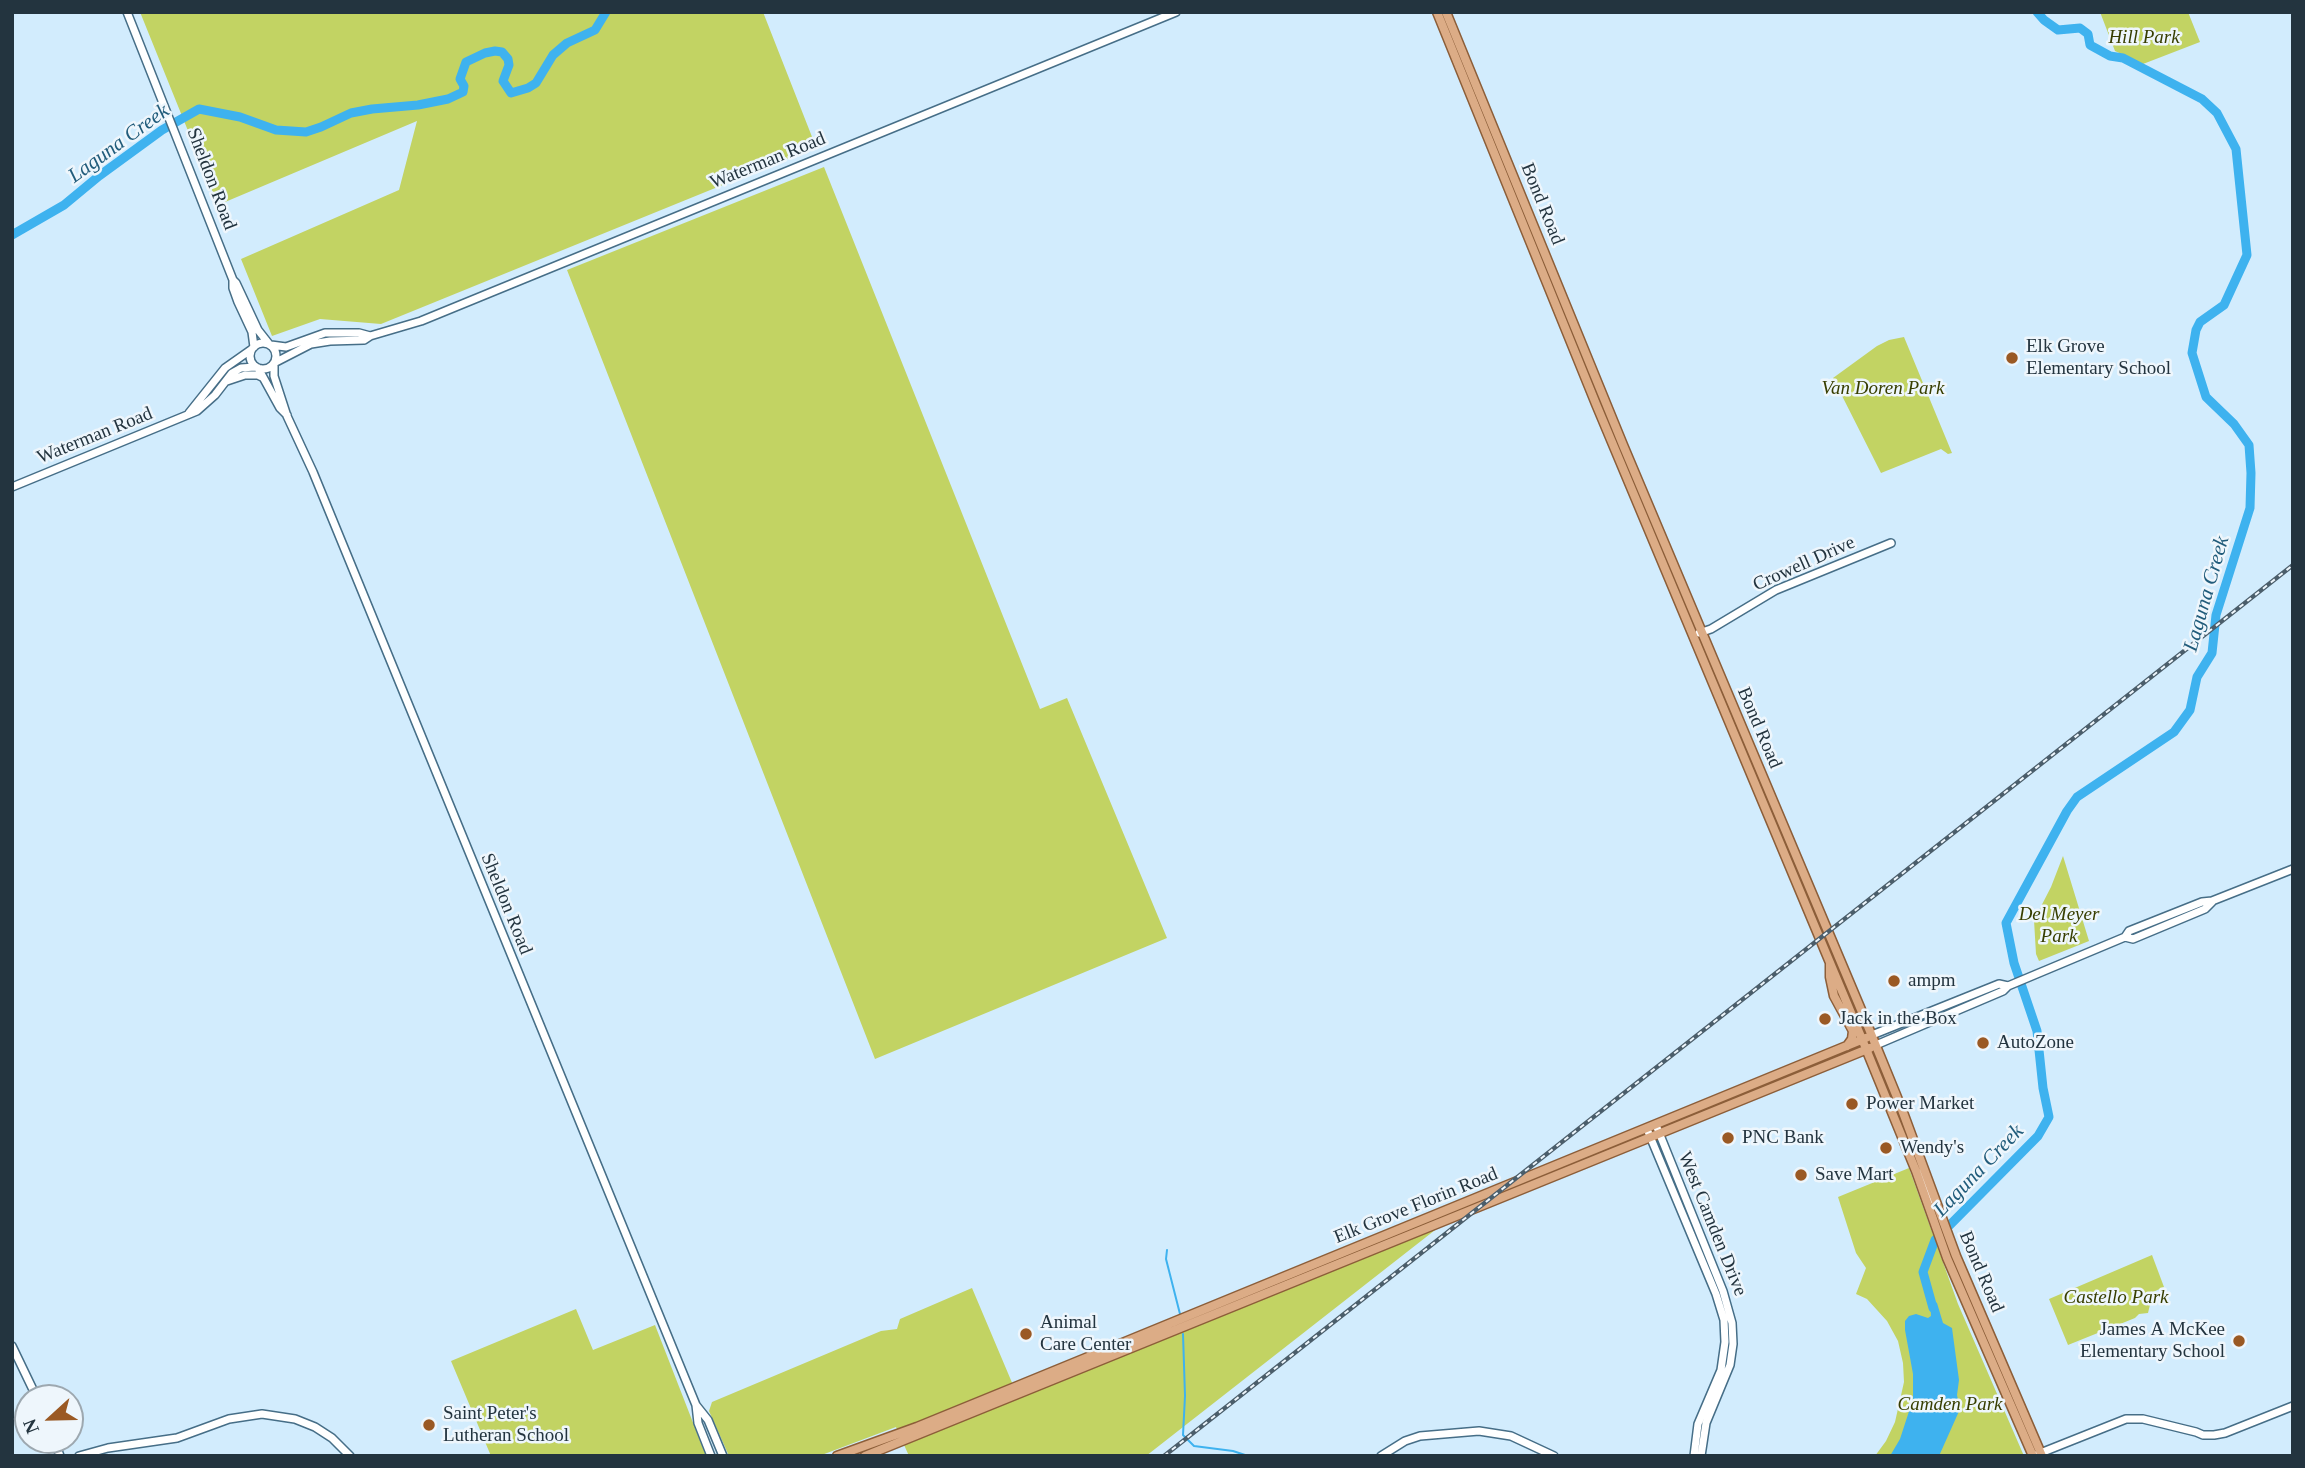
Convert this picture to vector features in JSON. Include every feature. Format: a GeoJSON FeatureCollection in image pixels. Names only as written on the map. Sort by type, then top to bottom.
{"type":"FeatureCollection","features":[{"type":"Feature","properties":{"kind":"main road","name":"Sheldon Road"},"geometry":{"type":"LineString","coordinates":[[127,12],[233,280],[258,330],[270,345]]}},
{"type":"Feature","properties":{"kind":"main road","name":"Waterman Road"},"geometry":{"type":"LineString","coordinates":[[275,363],[311,344],[358,341],[421,321],[1177,12]]}},
{"type":"Feature","properties":{"kind":"main road","name":"Bond Road"},"geometry":{"type":"LineString","coordinates":[[1437,12],[1596,404],[1798,859],[1872,1035],[1901,1107],[1952,1257],[2037,1455]]}},
{"type":"Feature","properties":{"kind":"main road","name":"Bond Road"},"geometry":{"type":"LineString","coordinates":[[1446,12],[1623,445],[1787,863],[1867,1049],[1912,1163],[1937,1211]]}},
{"type":"Feature","properties":{"kind":"main road","name":"Sheldon Road"},"geometry":{"type":"LineString","coordinates":[[233,280],[233,288],[252,332],[253,348]]}},
{"type":"Feature","properties":{"kind":"main road","name":"Waterman Road"},"geometry":{"type":"LineString","coordinates":[[270,345],[286,347],[325,333],[359,333],[369,336]]}},
{"type":"Feature","properties":{"kind":"main road"},"geometry":{"type":"LineString","coordinates":[[262,343],[270,345],[276,353],[275,363],[268,369],[256,367],[250,359],[253,348],[262,343]]}},
{"type":"Feature","properties":{"kind":"main road","name":"Waterman Road"},"geometry":{"type":"LineString","coordinates":[[189,413],[225,368],[253,348]]}},
{"type":"Feature","properties":{"kind":"main road","name":"Sheldon Road"},"geometry":{"type":"LineString","coordinates":[[275,363],[274,376],[287,416],[313,472],[696,1405],[698,1423],[711,1456]]}},
{"type":"Feature","properties":{"kind":"main road","name":"Sheldon Road"},"geometry":{"type":"LineString","coordinates":[[256,367],[287,416]]}},
{"type":"Feature","properties":{"kind":"main road","name":"Waterman Road"},"geometry":{"type":"LineString","coordinates":[[12,487],[154,430],[189,413],[205,405],[236,370],[256,367]]}},
{"type":"Feature","properties":{"kind":"main road"},"geometry":{"type":"LineString","coordinates":[[226,381],[245,375],[258,375],[263,378]]}},
{"type":"Feature","properties":{"kind":"main road"},"geometry":{"type":"LineString","coordinates":[[1596,404],[1604,409],[1619,442],[1623,445]]}},
{"type":"Feature","properties":{"kind":"main road","name":"Crowell Drive"},"geometry":{"type":"LineString","coordinates":[[1698,633],[1711,629],[1776,590],[1891,542]]}},
{"type":"Feature","properties":{"kind":"main road"},"geometry":{"type":"LineString","coordinates":[[1728,718],[1735,725],[1750,761],[1756,763]]}},
{"type":"Feature","properties":{"kind":"main road"},"geometry":{"type":"LineString","coordinates":[[1765,809],[1772,814],[1791,856],[1798,859]]}},
{"type":"Feature","properties":{"kind":"main road"},"geometry":{"type":"LineString","coordinates":[[1787,863],[1796,869],[1805,890],[1820,911]]}},
{"type":"Feature","properties":{"kind":"main road","name":"Elk Grove Florin Road"},"geometry":{"type":"LineString","coordinates":[[837,1456],[1444,1211],[1653,1131],[1704,1115],[1964,1008],[2003,991],[2008,986],[2125,937],[2130,931],[2293,869]]}},
{"type":"Feature","properties":{"kind":"main road"},"geometry":{"type":"LineString","coordinates":[[1830,961],[1834,996],[1853,1031],[1852,1039],[1847,1045]]}},
{"type":"Feature","properties":{"kind":"main road","name":"Elk Grove Florin Road"},"geometry":{"type":"LineString","coordinates":[[865,1456],[1423,1230],[1847,1045],[1999,985],[2008,986]]}},
{"type":"Feature","properties":{"kind":"main road"},"geometry":{"type":"LineString","coordinates":[[1964,1008],[1968,1002],[1984,995],[1984,991]]}},
{"type":"Feature","properties":{"kind":"main road"},"geometry":{"type":"LineString","coordinates":[[1746,1098],[1746,1094],[1755,1089],[1759,1082]]}},
{"type":"Feature","properties":{"kind":"main road"},"geometry":{"type":"LineString","coordinates":[[1704,1115],[1730,1094]]}},
{"type":"Feature","properties":{"kind":"main road","name":"West Camden Drive"},"geometry":{"type":"LineString","coordinates":[[1653,1131],[1724,1320],[1725,1342],[1721,1370],[1698,1424],[1694,1456]]}},
{"type":"Feature","properties":{"kind":"main road","name":"West Camden Drive"},"geometry":{"type":"LineString","coordinates":[[1653,1131],[1723,1291],[1732,1323],[1730,1365],[1706,1423],[1701,1456]]}},
{"type":"Feature","properties":{"kind":"main road"},"geometry":{"type":"LineString","coordinates":[[1423,1230],[1441,1217],[1444,1211]]}},
{"type":"Feature","properties":{"kind":"main road"},"geometry":{"type":"LineString","coordinates":[[12,1346],[30,1384]]}},
{"type":"Feature","properties":{"kind":"main road"},"geometry":{"type":"LineString","coordinates":[[1049,1382],[1065,1366]]}},
{"type":"Feature","properties":{"kind":"main road","name":"Sheldon Road"},"geometry":{"type":"LineString","coordinates":[[696,1405],[708,1420],[723,1456]]}},
{"type":"Feature","properties":{"kind":"main road"},"geometry":{"type":"LineString","coordinates":[[2037,1455],[2126,1419],[2137,1418],[2214,1436],[2293,1406]]}},
{"type":"Feature","properties":{"kind":"main road"},"geometry":{"type":"LineString","coordinates":[[79,1456],[108,1448],[177,1438],[229,1419],[262,1414],[295,1419],[315,1427],[332,1438],[350,1456]]}},
{"type":"Feature","properties":{"kind":"main road"},"geometry":{"type":"LineString","coordinates":[[1381,1456],[1405,1441],[1420,1436],[1479,1431],[1511,1436],[1554,1456]]}},
{"type":"Feature","properties":{"kind":"main road"},"geometry":{"type":"LineString","coordinates":[[877,1451],[878,1445],[883,1443],[886,1437]]}},
{"type":"Feature","properties":{"kind":"green space"},"geometry":{"type":"Polygon","coordinates":[[[140,12],[763,12],[816,147],[381,324],[320,319],[272,336],[241,259],[399,190],[417,121],[218,205],[140,12]]]}},
{"type":"Feature","properties":{"kind":"green space","name":"Hill Park"},"geometry":{"type":"Polygon","coordinates":[[[2100,12],[2188,12],[2200,42],[2143,64],[2115,51],[2100,12]]]}},
{"type":"Feature","properties":{"kind":"green space"},"geometry":{"type":"Polygon","coordinates":[[[824,167],[1040,709],[1067,698],[1167,938],[875,1059],[567,270],[824,167]]]}},
{"type":"Feature","properties":{"kind":"green space","name":"Van Doren Park"},"geometry":{"type":"Polygon","coordinates":[[[1904,337],[1952,453],[1948,454],[1941,449],[1881,473],[1833,378],[1877,346],[1904,337]]]}},
{"type":"Feature","properties":{"kind":"green space","name":"Del Meyer Park"},"geometry":{"type":"Polygon","coordinates":[[[2063,856],[2089,941],[2039,961],[2036,954],[2034,920],[2063,856]]]}},
{"type":"Feature","properties":{"kind":"green space","name":"Camden Park"},"geometry":{"type":"Polygon","coordinates":[[[1909,1168],[1958,1304],[2024,1456],[1875,1456],[1895,1422],[1904,1382],[1903,1363],[1898,1341],[1887,1321],[1867,1299],[1856,1294],[1866,1268],[1856,1253],[1838,1197],[1909,1168]]]}},
{"type":"Feature","properties":{"kind":"green space"},"geometry":{"type":"Polygon","coordinates":[[[1485,1191],[1146,1456],[909,1456],[896,1427],[819,1456],[729,1456],[709,1411],[712,1402],[881,1331],[897,1329],[900,1319],[972,1288],[1013,1385],[1485,1191]]]}},
{"type":"Feature","properties":{"kind":"green space","name":"Castello Park"},"geometry":{"type":"Polygon","coordinates":[[[2152,1255],[2164,1287],[2153,1292],[2148,1313],[2139,1314],[2068,1345],[2049,1299],[2152,1255]]]}},
{"type":"Feature","properties":{"kind":"green space"},"geometry":{"type":"Polygon","coordinates":[[[576,1309],[593,1350],[655,1325],[706,1456],[491,1456],[451,1361],[576,1309]]]}},
{"type":"Feature","properties":{"kind":"water"},"geometry":{"type":"Polygon","coordinates":[[[1930,1298],[1937,1303],[1943,1323],[1952,1328],[1960,1409],[1939,1456],[1890,1456],[1900,1439],[1913,1399],[1913,1374],[1905,1321],[1916,1314],[1928,1318],[1931,1316],[1930,1298]]]}},
{"type":"Feature","properties":{"kind":"waterway","name":"Laguna Creek"},"geometry":{"type":"LineString","coordinates":[[12,235],[64,205],[162,130],[199,109],[240,117],[276,130],[306,132],[351,113],[448,99],[463,92],[464,86],[460,79],[466,62],[495,51],[502,52],[508,59],[509,65],[503,81],[511,93],[536,83],[553,55],[567,43],[595,30],[606,12]]}},
{"type":"Feature","properties":{"kind":"waterway","name":"Laguna Creek"},"geometry":{"type":"LineString","coordinates":[[1933,1308],[1923,1272],[1935,1240],[2038,1136],[2049,1117],[2037,1031],[2014,963],[2006,923],[2077,797],[2174,732],[2190,710],[2197,677],[2212,653],[2216,615],[2250,508],[2249,445],[2234,424],[2206,397],[2192,353],[2200,322],[2224,305],[2247,255],[2236,149],[2217,113],[2202,99],[2123,58],[2110,56],[2090,45],[2088,34],[2080,28],[2058,30],[2037,12]]}},
{"type":"Feature","properties":{"kind":"waterway"},"geometry":{"type":"LineString","coordinates":[[1167,1250],[1166,1259],[1180,1314]]}},
{"type":"Feature","properties":{"kind":"waterway"},"geometry":{"type":"LineString","coordinates":[[1183,1334],[1183,1435],[1194,1446],[1233,1451],[1248,1456]]}},
{"type":"Feature","properties":{"kind":"railway"},"geometry":{"type":"LineString","coordinates":[[1164,1456],[2293,565]]}},
{"type":"Feature","properties":{"kind":"place","name":"Elk Grove Elementary School"},"geometry":{"type":"Point","coordinates":[2012,358]}},
{"type":"Feature","properties":{"kind":"place","name":"ampm"},"geometry":{"type":"Point","coordinates":[1894,981]}},
{"type":"Feature","properties":{"kind":"place","name":"Jack in the Box"},"geometry":{"type":"Point","coordinates":[1825,1019]}},
{"type":"Feature","properties":{"kind":"place","name":"AutoZone"},"geometry":{"type":"Point","coordinates":[1983,1043]}},
{"type":"Feature","properties":{"kind":"place","name":"Power Market"},"geometry":{"type":"Point","coordinates":[1852,1104]}},
{"type":"Feature","properties":{"kind":"place","name":"PNC Bank"},"geometry":{"type":"Point","coordinates":[1728,1138]}},
{"type":"Feature","properties":{"kind":"place","name":"Wendy's"},"geometry":{"type":"Point","coordinates":[1886,1148]}},
{"type":"Feature","properties":{"kind":"place","name":"Save Mart"},"geometry":{"type":"Point","coordinates":[1801,1175]}},
{"type":"Feature","properties":{"kind":"place","name":"Animal Care Center"},"geometry":{"type":"Point","coordinates":[1026,1334]}},
{"type":"Feature","properties":{"kind":"place","name":"James A McKee Elementary School"},"geometry":{"type":"Point","coordinates":[2239,1341]}},
{"type":"Feature","properties":{"kind":"place","name":"Saint Peter's Lutheran School"},"geometry":{"type":"Point","coordinates":[429,1425]}}]}
